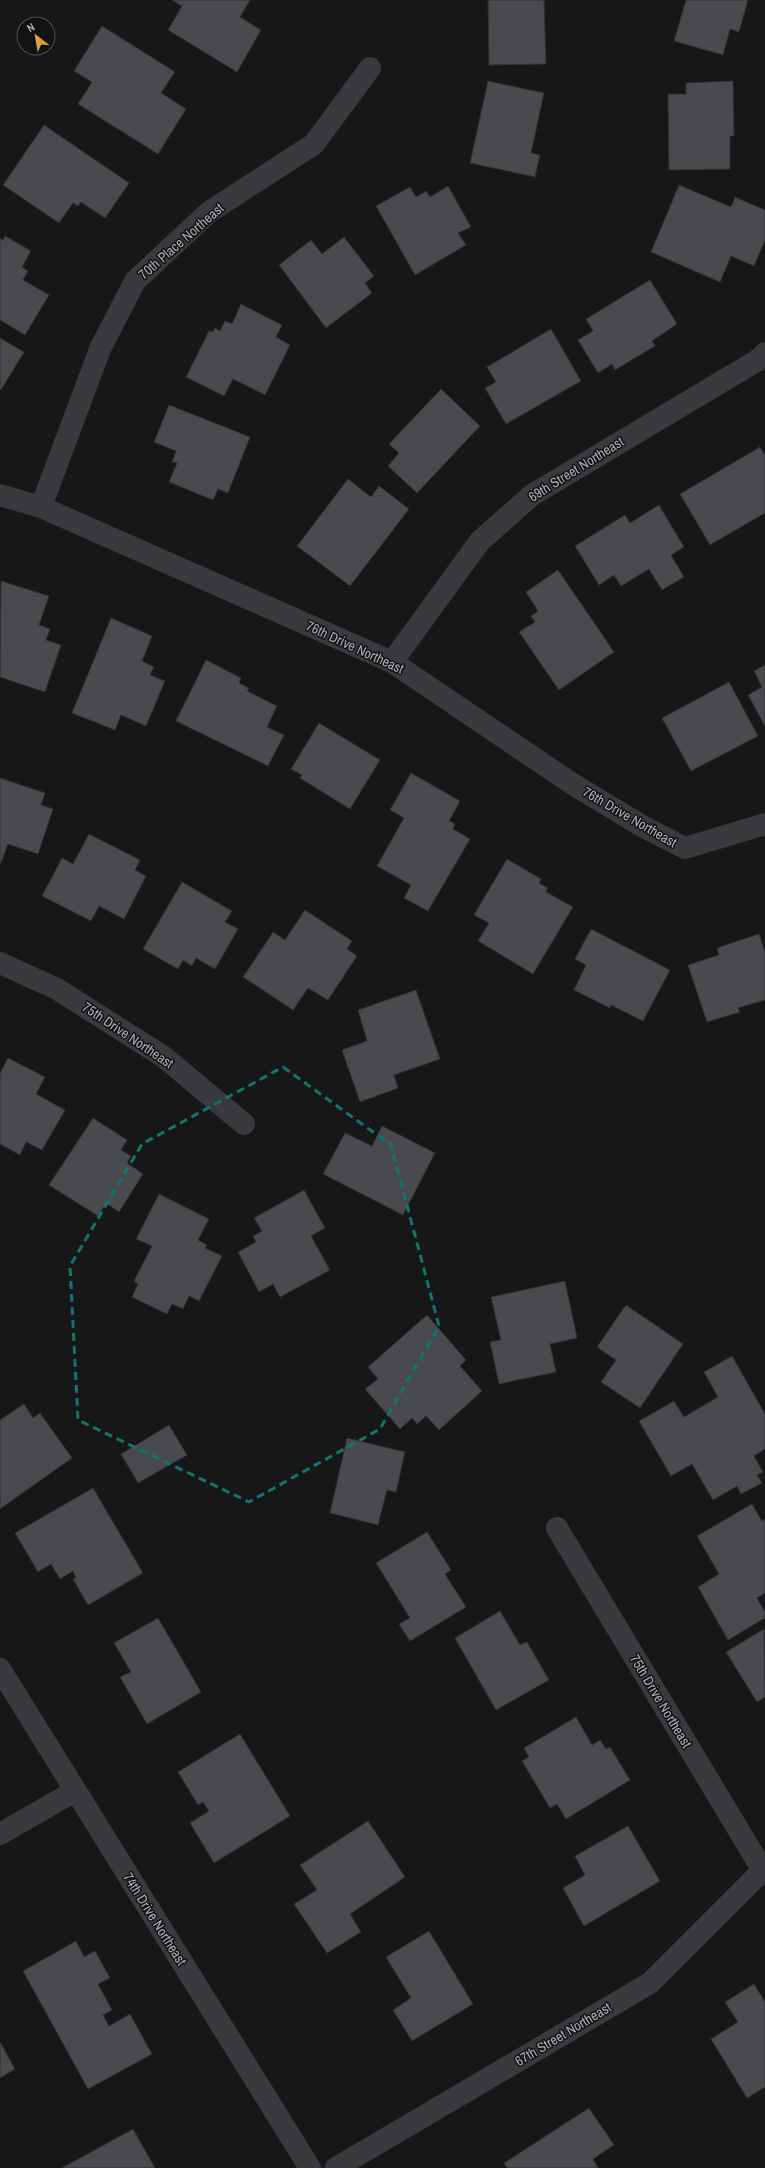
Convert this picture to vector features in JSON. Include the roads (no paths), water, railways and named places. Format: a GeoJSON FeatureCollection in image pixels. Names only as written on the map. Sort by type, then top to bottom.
{"type":"FeatureCollection","features":[{"type":"Feature","properties":{"kind":"street","name":"70th Place Northeast"},"geometry":{"type":"LineString","coordinates":[[41,507],[100,348],[135,281],[209,212],[314,144],[370,68]]}},
{"type":"Feature","properties":{"kind":"street","name":"69th Street Northeast"},"geometry":{"type":"LineString","coordinates":[[392,662],[480,541],[532,494],[758,360],[765,353]]}},
{"type":"Feature","properties":{"kind":"street","name":"76th Drive Northeast"},"geometry":{"type":"LineString","coordinates":[[0,495],[41,507],[392,662],[570,783],[642,826],[685,848],[765,824]]}},
{"type":"Feature","properties":{"kind":"street","name":"75th Drive Northeast"},"geometry":{"type":"LineString","coordinates":[[0,963],[57,989],[164,1057],[244,1124]]}},
{"type":"Feature","properties":{"kind":"street","name":"75th Drive Northeast"},"geometry":{"type":"LineString","coordinates":[[557,1528],[764,1871]]}},
{"type":"Feature","properties":{"kind":"street","name":"74th Drive Northeast"},"geometry":{"type":"LineString","coordinates":[[0,1669],[310,2168]]}},
{"type":"Feature","properties":{"kind":"street"},"geometry":{"type":"LineString","coordinates":[[0,1834],[75,1791]]}},
{"type":"Feature","properties":{"kind":"street","name":"67th Street Northeast"},"geometry":{"type":"LineString","coordinates":[[336,2168],[650,1983],[764,1871]]}}]}
